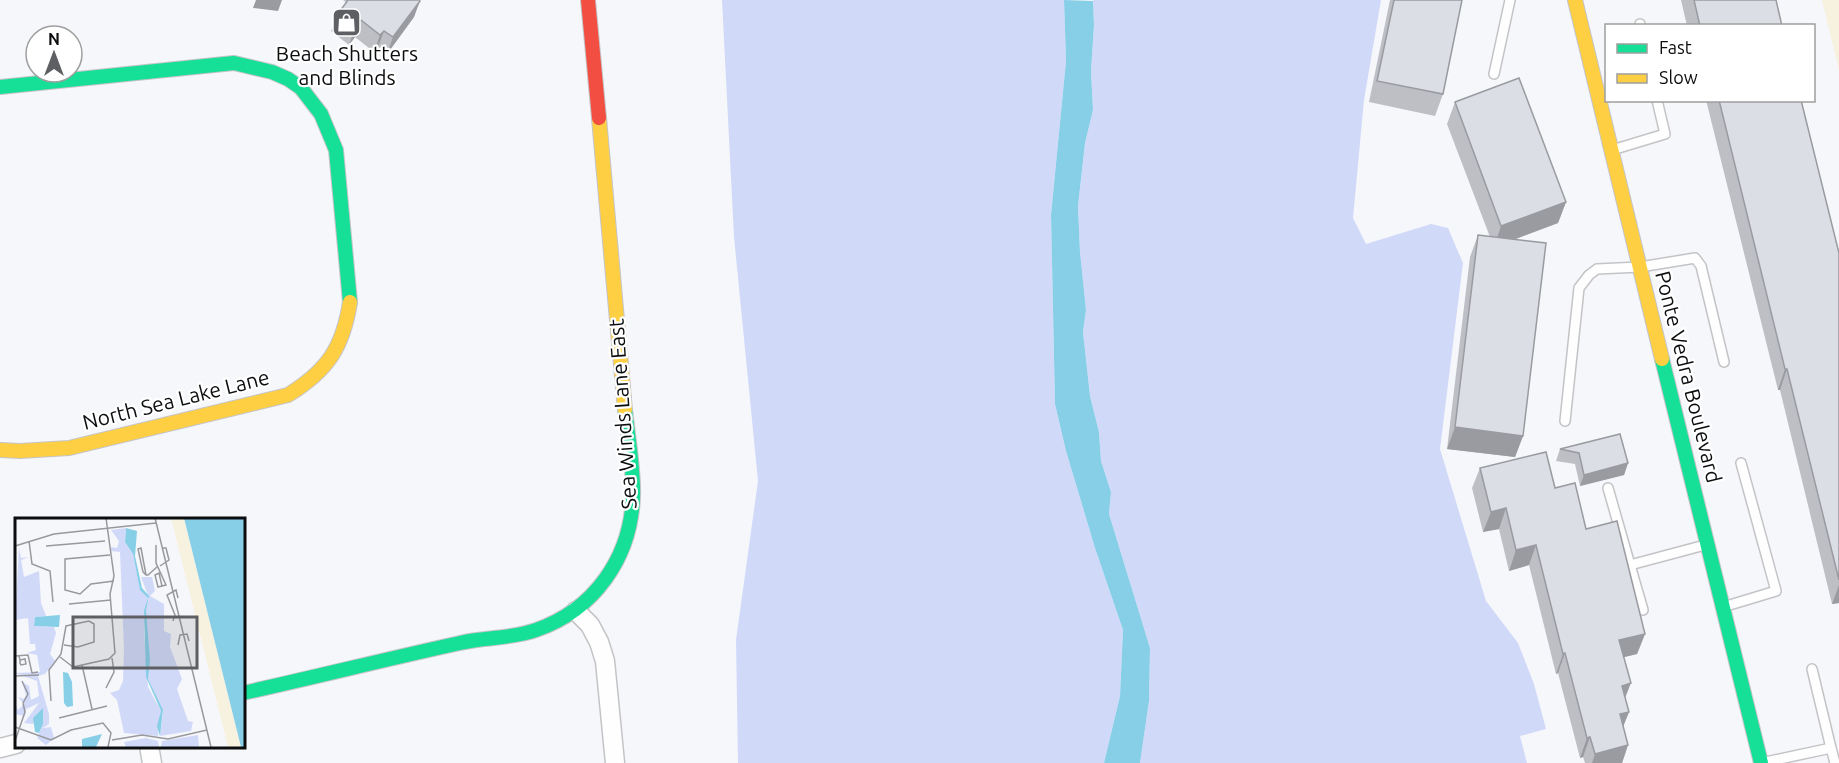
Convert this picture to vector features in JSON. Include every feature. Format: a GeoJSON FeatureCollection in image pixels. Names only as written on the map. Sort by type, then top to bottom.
{"type":"FeatureCollection","features":[{"type":"Feature","properties":{"kind":"street","name":"Sea Winds Lane East"},"geometry":{"type":"LineString","coordinates":[[244,693],[466,641],[513,637],[537,631],[561,621],[576,611],[593,596],[612,571],[625,543],[633,496],[588,0]]}},
{"type":"Feature","properties":{"kind":"street","name":"Ponte Vedra Boulevard"},"geometry":{"type":"LineString","coordinates":[[1575,0],[1761,763]]}},
{"type":"Feature","properties":{"kind":"street","name":"North Sea Lake Lane"},"geometry":{"type":"LineString","coordinates":[[0,87],[234,63],[257,66],[280,74],[301,88],[318,106],[329,127],[336,150],[350,300],[348,322],[339,346],[325,367],[308,383],[288,395],[69,448],[0,450]]}},
{"type":"Feature","properties":{"kind":"street"},"geometry":{"type":"LineString","coordinates":[[576,611],[590,625],[600,642],[605,661],[615,763]]}},
{"type":"Feature","properties":{"kind":"street"},"geometry":{"type":"LineString","coordinates":[[0,748],[15,744]]}},
{"type":"Feature","properties":{"kind":"street"},"geometry":{"type":"LineString","coordinates":[[148,748],[152,763]]}},
{"type":"Feature","properties":{"kind":"lane"},"geometry":{"type":"LineString","coordinates":[[1494,74],[1510,0]]}},
{"type":"Feature","properties":{"kind":"lane"},"geometry":{"type":"LineString","coordinates":[[1612,150],[1665,135],[1658,102]]}},
{"type":"Feature","properties":{"kind":"lane"},"geometry":{"type":"LineString","coordinates":[[1565,421],[1579,288],[1588,275],[1597,269],[1640,267],[1695,258],[1701,266],[1724,362]]}},
{"type":"Feature","properties":{"kind":"lane"},"geometry":{"type":"LineString","coordinates":[[1723,607],[1776,591],[1742,463]]}},
{"type":"Feature","properties":{"kind":"lane"},"geometry":{"type":"LineString","coordinates":[[1608,488],[1643,610]]}},
{"type":"Feature","properties":{"kind":"lane"},"geometry":{"type":"LineString","coordinates":[[1630,565],[1708,544]]}},
{"type":"Feature","properties":{"kind":"lane"},"geometry":{"type":"LineString","coordinates":[[1812,669],[1835,763]]}},
{"type":"Feature","properties":{"kind":"lane"},"geometry":{"type":"LineString","coordinates":[[1761,763],[1831,748]]}},
{"type":"Feature","properties":{"kind":"shaded area"},"geometry":{"type":"Polygon","coordinates":[[[722,0],[1064,0],[1066,61],[1051,215],[1055,404],[1066,451],[1095,548],[1123,630],[1120,696],[1104,763],[738,763],[736,640],[758,481],[734,237],[722,0]]]}},
{"type":"Feature","properties":{"kind":"shaded area"},"geometry":{"type":"Polygon","coordinates":[[[1064,0],[1093,1],[1091,71],[1093,110],[1085,143],[1078,206],[1086,310],[1083,332],[1090,396],[1099,432],[1101,461],[1111,492],[1109,514],[1150,648],[1149,701],[1140,763],[1104,763],[1120,696],[1123,630],[1095,548],[1066,451],[1055,404],[1051,215],[1066,61],[1064,0]]]}},
{"type":"Feature","properties":{"kind":"shaded area"},"geometry":{"type":"Polygon","coordinates":[[[1093,0],[1381,0],[1364,100],[1353,218],[1366,244],[1431,224],[1448,228],[1463,263],[1440,449],[1486,601],[1518,643],[1534,684],[1546,729],[1520,736],[1527,763],[1140,763],[1149,701],[1150,648],[1109,514],[1111,492],[1101,461],[1099,432],[1090,396],[1083,332],[1086,310],[1078,206],[1085,143],[1093,110],[1091,71],[1093,0]]]}},
{"type":"Feature","properties":{"kind":"sand"},"geometry":{"type":"Polygon","coordinates":[[[1822,0],[1839,0],[1839,70],[1822,0]]]}},
{"type":"Feature","properties":{"kind":"building"},"geometry":{"type":"Polygon","coordinates":[[[348,0],[420,1],[393,37],[384,31],[380,35],[361,20],[355,28],[337,15],[348,0]]]}},
{"type":"Feature","properties":{"kind":"building"},"geometry":{"type":"Polygon","coordinates":[[[1394,0],[1462,0],[1443,94],[1377,81],[1394,0]]]}},
{"type":"Feature","properties":{"kind":"building"},"geometry":{"type":"Polygon","coordinates":[[[1694,0],[1776,0],[1782,24],[1700,24],[1694,0]]]}},
{"type":"Feature","properties":{"kind":"building"},"geometry":{"type":"Polygon","coordinates":[[[1519,78],[1566,202],[1501,226],[1455,102],[1519,78]]]}},
{"type":"Feature","properties":{"kind":"building"},"geometry":{"type":"Polygon","coordinates":[[[1719,102],[1801,102],[1839,253],[1839,580],[1787,369],[1785,369],[1719,102]]]}},
{"type":"Feature","properties":{"kind":"building"},"geometry":{"type":"Polygon","coordinates":[[[1478,235],[1546,243],[1523,436],[1455,427],[1478,235]]]}},
{"type":"Feature","properties":{"kind":"building"},"geometry":{"type":"Polygon","coordinates":[[[1620,434],[1628,463],[1584,475],[1579,453],[1560,449],[1620,434]]]}},
{"type":"Feature","properties":{"kind":"building"},"geometry":{"type":"Polygon","coordinates":[[[1546,452],[1555,488],[1575,483],[1586,529],[1617,521],[1645,634],[1619,640],[1631,683],[1622,686],[1629,712],[1620,714],[1628,745],[1595,754],[1590,737],[1587,738],[1565,653],[1563,654],[1536,545],[1516,550],[1506,508],[1491,512],[1480,468],[1546,452]]]}},
{"type":"Feature","properties":{"kind":"traffic: fast"},"geometry":{"type":"LineString","coordinates":[[0,87],[234,63],[272,72],[288,79],[301,88],[321,114],[336,150],[350,302]]}},
{"type":"Feature","properties":{"kind":"traffic: fast"},"geometry":{"type":"LineString","coordinates":[[1662,359],[1761,763]]}},
{"type":"Feature","properties":{"kind":"traffic: fast"},"geometry":{"type":"LineString","coordinates":[[244,693],[460,643],[527,633],[557,621],[575,609],[606,579],[617,560],[631,519],[633,476],[625,410]]}},
{"type":"Feature","properties":{"kind":"traffic: slow"},"geometry":{"type":"LineString","coordinates":[[1575,0],[1662,359]]}},
{"type":"Feature","properties":{"kind":"traffic: slow"},"geometry":{"type":"LineString","coordinates":[[599,118],[625,410]]}},
{"type":"Feature","properties":{"kind":"traffic: slow"},"geometry":{"type":"LineString","coordinates":[[0,450],[69,448],[288,395],[313,377],[331,357],[343,333],[350,302]]}},
{"type":"Feature","properties":{"kind":"traffic: jam"},"geometry":{"type":"LineString","coordinates":[[588,0],[599,118]]}},
{"type":"Feature","properties":{"kind":"place","name":"Beach Shutters and Blinds"},"geometry":{"type":"Point","coordinates":[347,23]}}]}
